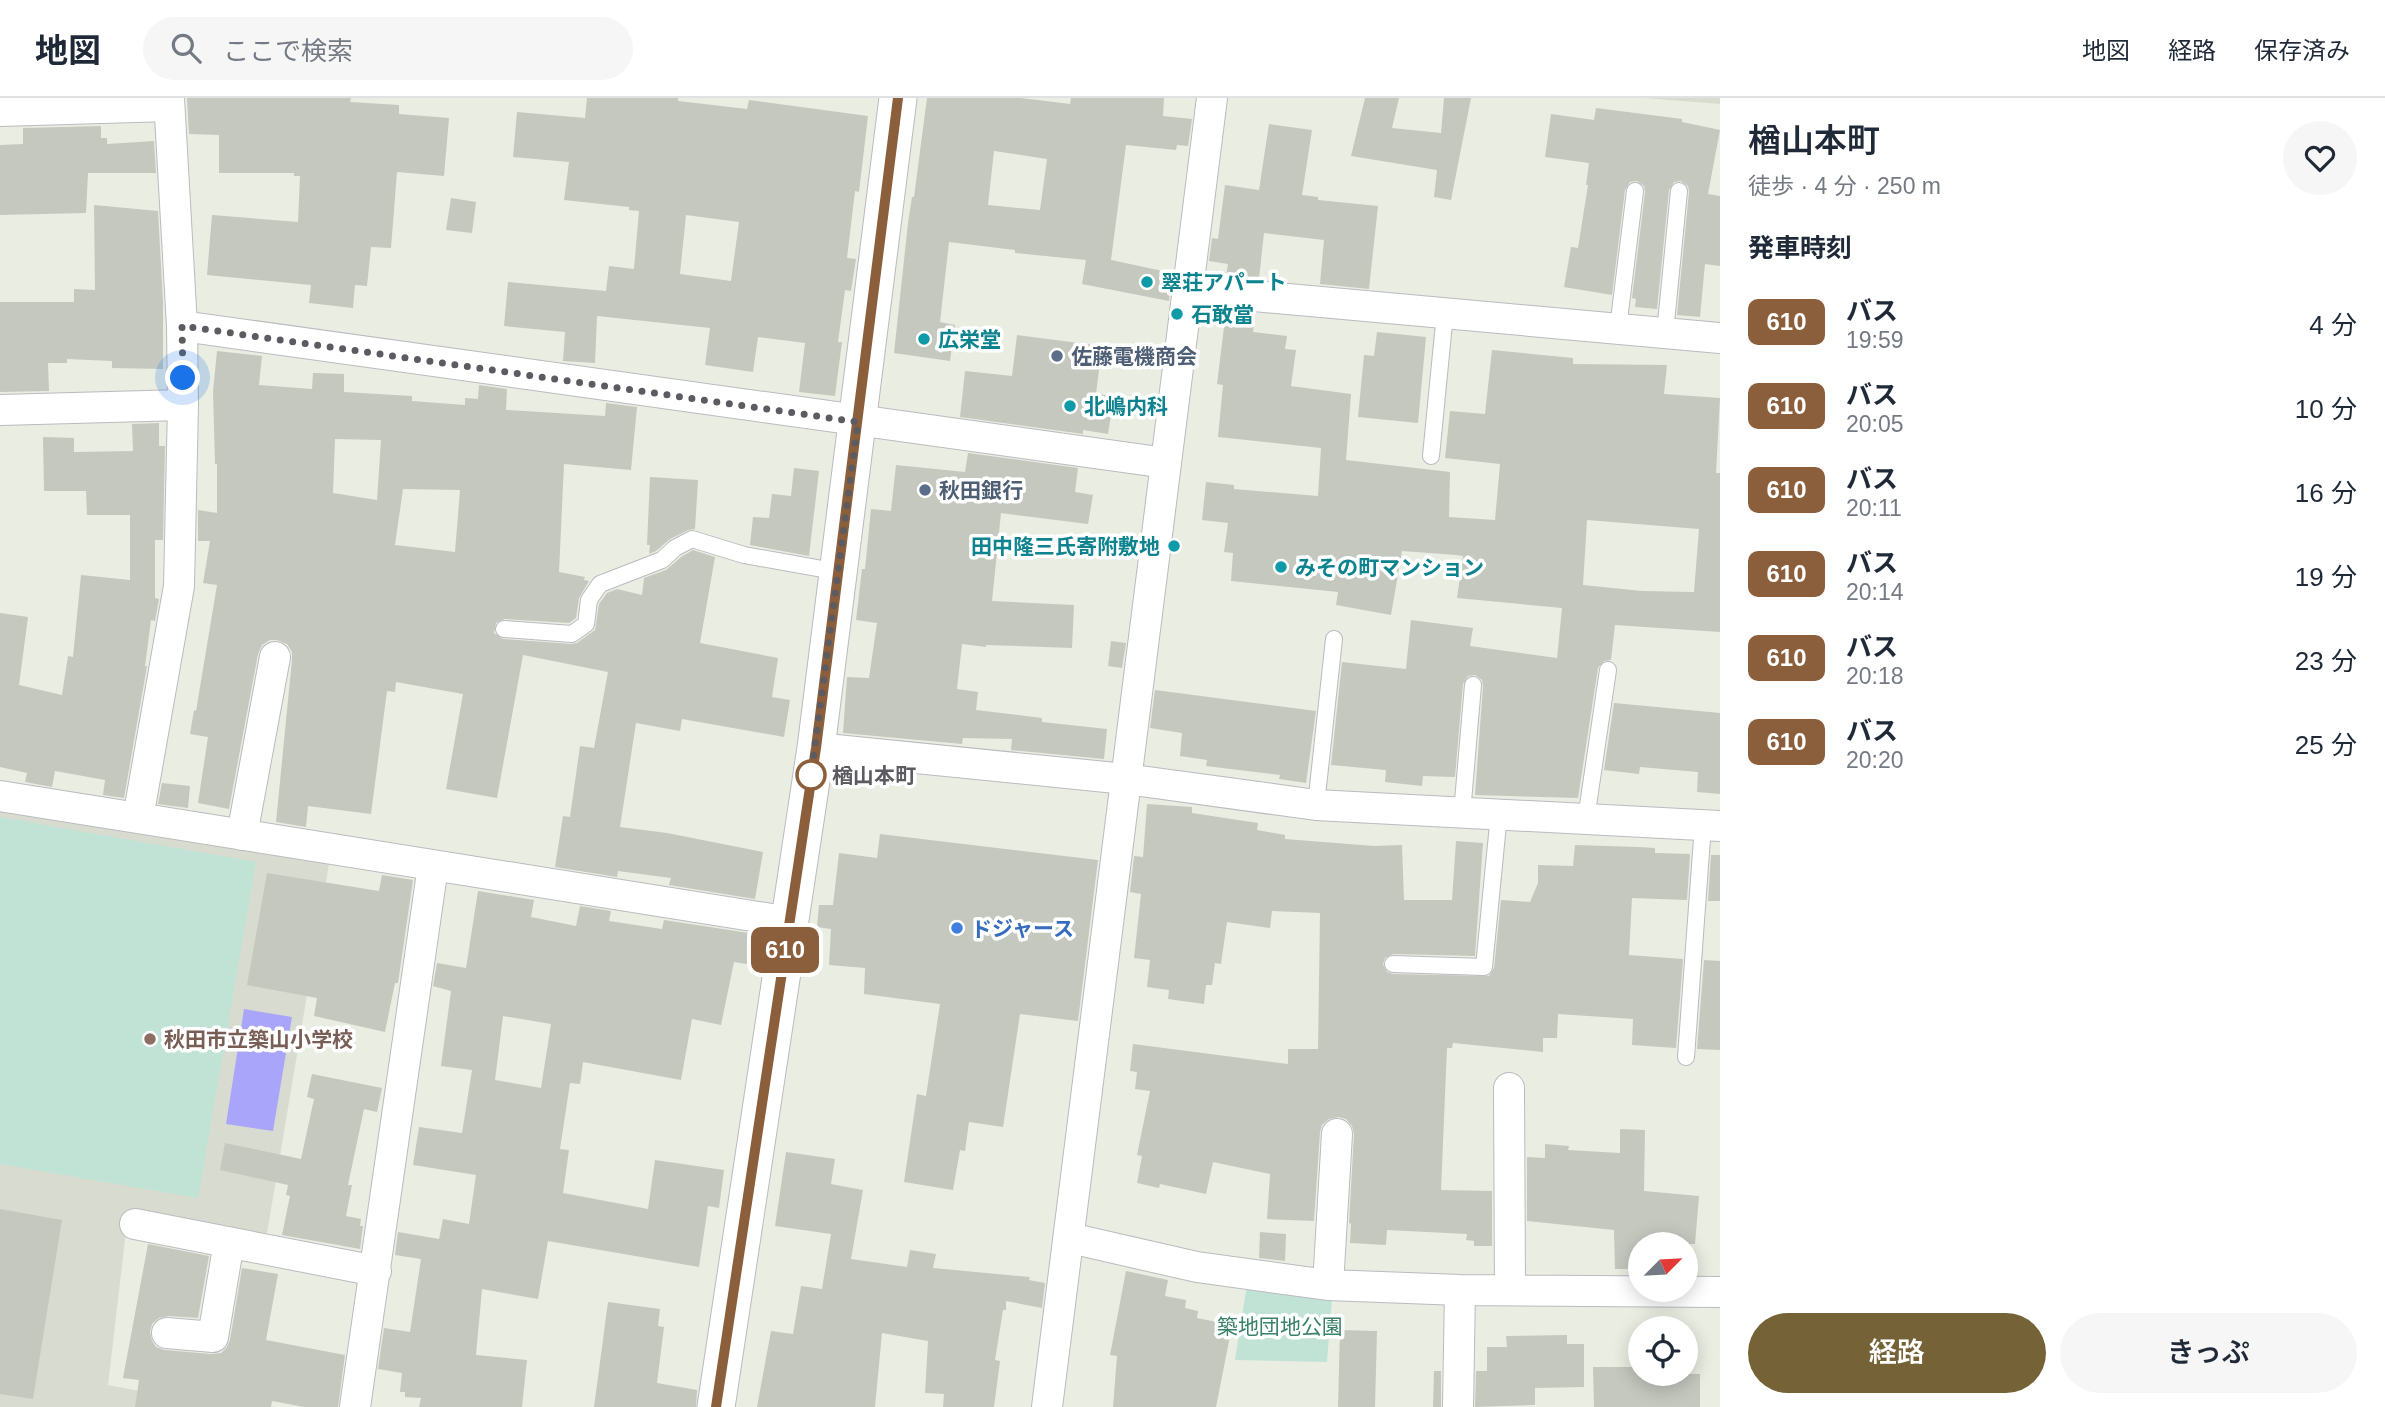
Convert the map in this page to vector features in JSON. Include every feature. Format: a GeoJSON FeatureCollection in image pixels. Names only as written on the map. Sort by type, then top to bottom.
{"type":"FeatureCollection","features":[{"type":"Feature","properties":{"kind":"street"},"geometry":{"type":"LineString","coordinates":[[716,1407],[816,748],[898,98]]}},
{"type":"Feature","properties":{"kind":"street"},"geometry":{"type":"LineString","coordinates":[[1047,1407],[1212,98]]}},
{"type":"Feature","properties":{"kind":"street"},"geometry":{"type":"LineString","coordinates":[[0,111],[169,102],[182,326],[179,586],[138,818]]}},
{"type":"Feature","properties":{"kind":"street"},"geometry":{"type":"LineString","coordinates":[[1188,290],[1720,338]]}},
{"type":"Feature","properties":{"kind":"street"},"geometry":{"type":"LineString","coordinates":[[182,326],[1166,463]]}},
{"type":"Feature","properties":{"kind":"street"},"geometry":{"type":"LineString","coordinates":[[0,410],[183,405]]}},
{"type":"Feature","properties":{"kind":"street"},"geometry":{"type":"LineString","coordinates":[[242,835],[275,657]]}},
{"type":"Feature","properties":{"kind":"street"},"geometry":{"type":"LineString","coordinates":[[816,748],[1126,779],[1316,805],[1712,825]]}},
{"type":"Feature","properties":{"kind":"street"},"geometry":{"type":"LineString","coordinates":[[0,796],[790,922]]}},
{"type":"Feature","properties":{"kind":"street"},"geometry":{"type":"LineString","coordinates":[[355,1407],[433,866]]}},
{"type":"Feature","properties":{"kind":"street"},"geometry":{"type":"LineString","coordinates":[[1509,1088],[1510,1290]]}},
{"type":"Feature","properties":{"kind":"street"},"geometry":{"type":"LineString","coordinates":[[1328,1285],[1337,1134]]}},
{"type":"Feature","properties":{"kind":"street"},"geometry":{"type":"LineString","coordinates":[[135,1224],[376,1270]]}},
{"type":"Feature","properties":{"kind":"street"},"geometry":{"type":"LineString","coordinates":[[1070,1238],[1198,1267],[1328,1285],[1460,1290],[1720,1292]]}},
{"type":"Feature","properties":{"kind":"street"},"geometry":{"type":"LineString","coordinates":[[167,1333],[213,1337],[229,1242]]}},
{"type":"Feature","properties":{"kind":"street"},"geometry":{"type":"LineString","coordinates":[[1458,1407],[1460,1290]]}},
{"type":"Feature","properties":{"kind":"lane"},"geometry":{"type":"LineString","coordinates":[[1618,328],[1634,191]]}},
{"type":"Feature","properties":{"kind":"lane"},"geometry":{"type":"LineString","coordinates":[[1665,332],[1679,191]]}},
{"type":"Feature","properties":{"kind":"lane"},"geometry":{"type":"LineString","coordinates":[[1431,456],[1445,313]]}},
{"type":"Feature","properties":{"kind":"lane"},"geometry":{"type":"LineString","coordinates":[[504,629],[572,634],[586,624],[589,600],[600,584],[662,560],[675,548],[692,539],[744,555],[839,572]]}},
{"type":"Feature","properties":{"kind":"lane"},"geometry":{"type":"LineString","coordinates":[[1316,805],[1334,639]]}},
{"type":"Feature","properties":{"kind":"lane"},"geometry":{"type":"LineString","coordinates":[[1586,819],[1608,670]]}},
{"type":"Feature","properties":{"kind":"lane"},"geometry":{"type":"LineString","coordinates":[[1462,813],[1473,685]]}},
{"type":"Feature","properties":{"kind":"lane"},"geometry":{"type":"LineString","coordinates":[[1393,964],[1484,967],[1499,814]]}},
{"type":"Feature","properties":{"kind":"lane"},"geometry":{"type":"LineString","coordinates":[[1686,1057],[1712,825]]}},
{"type":"Feature","properties":{"kind":"shaded area"},"geometry":{"type":"Polygon","coordinates":[[[1645,98],[1720,98],[1720,104],[1645,98]]]}},
{"type":"Feature","properties":{"kind":"shaded area","name":"秋田市立築山小学校"},"geometry":{"type":"Polygon","coordinates":[[[0,808],[329,864],[266,1239],[128,1214],[108,1385],[222,1407],[0,1407],[0,808]]]}},
{"type":"Feature","properties":{"kind":"shaded area"},"geometry":{"type":"Polygon","coordinates":[[[244,1009],[292,1017],[273,1131],[226,1124],[244,1009]]]}},
{"type":"Feature","properties":{"kind":"green space"},"geometry":{"type":"Polygon","coordinates":[[[0,817],[256,862],[198,1198],[0,1164],[0,817]]]}},
{"type":"Feature","properties":{"kind":"green space","name":"築地団地公園"},"geometry":{"type":"Polygon","coordinates":[[[1247,1285],[1332,1298],[1327,1362],[1235,1360],[1247,1285]]]}},
{"type":"Feature","properties":{"kind":"building"},"geometry":{"type":"Polygon","coordinates":[[[187,98],[351,98],[350,102],[399,105],[399,114],[449,118],[444,176],[397,172],[391,248],[371,247],[367,286],[355,285],[353,308],[309,303],[311,285],[207,275],[212,215],[298,222],[300,176],[294,176],[294,173],[219,173],[219,135],[189,134],[187,98]]]}},
{"type":"Feature","properties":{"kind":"building"},"geometry":{"type":"Polygon","coordinates":[[[587,98],[678,98],[678,101],[747,109],[749,100],[868,116],[859,192],[855,191],[847,258],[856,259],[851,291],[845,290],[835,396],[799,392],[805,343],[758,337],[753,372],[705,365],[710,328],[597,316],[595,363],[563,361],[565,332],[504,326],[508,282],[606,291],[609,266],[634,269],[639,211],[629,210],[629,207],[564,200],[569,162],[513,157],[517,112],[585,118],[587,98]],[[686,215],[680,274],[731,281],[739,222],[686,215]]]}},
{"type":"Feature","properties":{"kind":"building"},"geometry":{"type":"Polygon","coordinates":[[[927,98],[1021,98],[1070,104],[1071,98],[1164,98],[1163,116],[1192,119],[1188,146],[1177,145],[1176,150],[1126,145],[1111,260],[1172,273],[1169,301],[1082,284],[1086,260],[1015,253],[1015,250],[949,242],[940,322],[955,325],[950,361],[894,353],[908,223],[927,98]],[[994,151],[988,205],[1040,210],[1047,159],[994,151]]]}},
{"type":"Feature","properties":{"kind":"building"},"geometry":{"type":"Polygon","coordinates":[[[1365,98],[1399,98],[1392,128],[1441,133],[1444,98],[1471,98],[1451,200],[1434,197],[1437,170],[1351,156],[1365,98]]]}},
{"type":"Feature","properties":{"kind":"building"},"geometry":{"type":"Polygon","coordinates":[[[1596,108],[1682,119],[1682,122],[1720,130],[1708,194],[1720,196],[1720,266],[1705,264],[1700,317],[1677,315],[1689,192],[1688,186],[1681,181],[1674,182],[1669,190],[1657,309],[1635,307],[1636,299],[1632,298],[1645,192],[1644,186],[1637,181],[1630,182],[1625,190],[1612,295],[1564,287],[1571,247],[1578,248],[1589,163],[1545,157],[1551,114],[1594,120],[1596,108]]]}},
{"type":"Feature","properties":{"kind":"building"},"geometry":{"type":"Polygon","coordinates":[[[1269,124],[1312,130],[1302,195],[1318,197],[1318,200],[1378,206],[1369,289],[1320,284],[1324,240],[1264,233],[1259,279],[1226,276],[1228,264],[1209,261],[1212,238],[1218,239],[1225,185],[1259,190],[1269,124]]]}},
{"type":"Feature","properties":{"kind":"building"},"geometry":{"type":"Polygon","coordinates":[[[101,126],[101,138],[107,138],[107,144],[154,141],[156,173],[88,173],[86,213],[0,215],[0,145],[23,144],[23,128],[101,126]]]}},
{"type":"Feature","properties":{"kind":"building"},"geometry":{"type":"Polygon","coordinates":[[[451,198],[476,202],[472,233],[446,230],[451,198]]]}},
{"type":"Feature","properties":{"kind":"building"},"geometry":{"type":"Polygon","coordinates":[[[94,205],[158,211],[163,301],[163,369],[112,368],[112,361],[67,359],[67,363],[48,363],[49,391],[0,392],[0,302],[74,302],[74,289],[95,290],[94,205]]]}},
{"type":"Feature","properties":{"kind":"building"},"geometry":{"type":"Polygon","coordinates":[[[1226,311],[1255,314],[1253,332],[1287,336],[1285,349],[1296,350],[1291,386],[1351,394],[1346,460],[1450,472],[1449,517],[1495,520],[1500,464],[1445,458],[1450,411],[1485,414],[1492,350],[1573,358],[1573,364],[1667,365],[1664,394],[1720,398],[1716,473],[1720,473],[1720,632],[1615,625],[1611,660],[1604,661],[1598,668],[1578,798],[1475,795],[1483,686],[1482,680],[1475,675],[1468,676],[1463,684],[1455,777],[1423,776],[1422,786],[1385,782],[1386,770],[1331,765],[1342,662],[1406,669],[1411,620],[1473,628],[1470,646],[1557,658],[1562,608],[1457,598],[1463,556],[1456,555],[1402,551],[1391,615],[1336,605],[1338,592],[1231,581],[1233,553],[1224,552],[1228,523],[1202,520],[1206,482],[1234,485],[1234,489],[1318,496],[1321,448],[1218,437],[1223,385],[1217,384],[1226,311]],[[1587,520],[1583,585],[1642,591],[1694,592],[1699,529],[1587,520]]]}},
{"type":"Feature","properties":{"kind":"building"},"geometry":{"type":"Polygon","coordinates":[[[1377,332],[1426,337],[1418,423],[1358,417],[1364,355],[1374,356],[1377,332]]]}},
{"type":"Feature","properties":{"kind":"building"},"geometry":{"type":"Polygon","coordinates":[[[1017,335],[1102,346],[1096,394],[1114,396],[1108,434],[1083,430],[1083,434],[960,417],[965,371],[1012,376],[1017,335]]]}},
{"type":"Feature","properties":{"kind":"building"},"geometry":{"type":"Polygon","coordinates":[[[217,351],[262,356],[259,385],[312,389],[313,373],[344,374],[344,392],[412,396],[412,401],[465,405],[465,398],[478,399],[479,385],[507,389],[506,410],[605,416],[606,403],[637,407],[631,470],[564,464],[559,572],[585,577],[584,580],[589,581],[579,598],[576,618],[569,623],[504,619],[496,623],[494,633],[503,639],[577,643],[595,630],[599,604],[607,593],[617,589],[642,595],[644,578],[666,570],[693,550],[715,557],[700,643],[778,658],[772,697],[790,700],[784,737],[682,719],[680,731],[636,723],[620,827],[667,833],[763,852],[755,899],[669,885],[671,878],[618,871],[617,877],[555,867],[563,816],[570,817],[580,746],[594,748],[608,672],[523,655],[497,798],[446,789],[463,694],[396,682],[395,692],[387,691],[371,814],[308,806],[306,827],[276,822],[292,652],[287,644],[270,640],[262,645],[258,654],[229,809],[198,803],[208,737],[190,734],[217,585],[203,583],[210,541],[198,541],[198,510],[217,513],[213,391],[217,351]],[[335,439],[333,493],[377,500],[381,440],[335,439]],[[403,489],[395,545],[455,552],[460,490],[403,489]]]}},
{"type":"Feature","properties":{"kind":"building"},"geometry":{"type":"Polygon","coordinates":[[[159,423],[159,446],[165,446],[163,540],[155,540],[155,598],[159,599],[155,621],[151,620],[147,666],[124,798],[103,795],[105,780],[55,771],[52,787],[25,782],[27,773],[0,767],[0,613],[28,617],[19,685],[62,695],[68,656],[73,657],[81,575],[130,580],[130,515],[87,515],[86,491],[44,491],[43,437],[74,438],[74,452],[133,451],[132,424],[159,423]]]}},
{"type":"Feature","properties":{"kind":"building"},"geometry":{"type":"Polygon","coordinates":[[[968,453],[1078,468],[1075,492],[1093,495],[1088,524],[1001,513],[992,601],[1074,605],[1072,648],[986,647],[962,644],[957,689],[978,692],[976,710],[1042,718],[1042,722],[1107,729],[1104,759],[1011,750],[1012,739],[963,738],[962,744],[843,733],[847,677],[869,678],[877,623],[856,620],[871,509],[891,511],[896,465],[965,472],[968,453]]]}},
{"type":"Feature","properties":{"kind":"building"},"geometry":{"type":"Polygon","coordinates":[[[794,468],[819,471],[809,556],[750,545],[753,517],[769,518],[772,494],[791,496],[794,468]]]}},
{"type":"Feature","properties":{"kind":"building"},"geometry":{"type":"Polygon","coordinates":[[[650,477],[698,480],[695,529],[670,539],[649,554],[650,545],[647,545],[650,477]]]}},
{"type":"Feature","properties":{"kind":"building"},"geometry":{"type":"Polygon","coordinates":[[[1111,641],[1126,643],[1122,668],[1108,666],[1111,641]]]}},
{"type":"Feature","properties":{"kind":"building"},"geometry":{"type":"Polygon","coordinates":[[[1155,690],[1316,711],[1306,783],[1279,779],[1280,775],[1206,766],[1207,760],[1180,756],[1182,733],[1150,728],[1155,690]]]}},
{"type":"Feature","properties":{"kind":"building"},"geometry":{"type":"Polygon","coordinates":[[[1614,703],[1720,713],[1720,794],[1697,792],[1698,772],[1640,767],[1639,774],[1604,770],[1614,703]]]}},
{"type":"Feature","properties":{"kind":"building"},"geometry":{"type":"Polygon","coordinates":[[[162,783],[190,786],[188,808],[158,804],[162,783]]]}},
{"type":"Feature","properties":{"kind":"building"},"geometry":{"type":"Polygon","coordinates":[[[1147,804],[1192,807],[1192,813],[1258,823],[1257,830],[1285,835],[1285,839],[1374,846],[1402,845],[1404,900],[1452,900],[1456,841],[1483,843],[1475,956],[1393,954],[1385,958],[1383,964],[1387,972],[1393,974],[1489,976],[1494,968],[1501,900],[1530,902],[1538,883],[1538,865],[1573,866],[1575,845],[1655,848],[1655,853],[1690,854],[1687,900],[1632,898],[1629,955],[1683,959],[1676,1048],[1632,1045],[1633,1019],[1558,1014],[1557,1038],[1543,1038],[1543,1052],[1453,1043],[1452,1048],[1447,1048],[1441,1190],[1492,1191],[1492,1246],[1474,1246],[1474,1241],[1466,1240],[1467,1234],[1387,1230],[1386,1245],[1350,1243],[1354,1134],[1346,1119],[1339,1117],[1329,1119],[1322,1125],[1320,1132],[1314,1221],[1267,1219],[1270,1174],[1213,1162],[1206,1194],[1160,1184],[1159,1188],[1137,1183],[1142,1156],[1137,1155],[1150,1091],[1135,1089],[1137,1072],[1130,1071],[1133,1044],[1288,1064],[1288,1049],[1318,1049],[1320,913],[1272,911],[1270,928],[1227,922],[1221,964],[1215,963],[1212,985],[1206,985],[1204,1004],[1168,999],[1169,990],[1147,987],[1150,960],[1134,958],[1141,894],[1130,892],[1134,856],[1143,857],[1147,804]]]}},
{"type":"Feature","properties":{"kind":"building","name":"ドジャース"},"geometry":{"type":"Polygon","coordinates":[[[880,834],[1098,860],[1078,1021],[1020,1014],[1003,1127],[969,1122],[965,1151],[960,1150],[953,1190],[904,1182],[917,1094],[926,1096],[940,1004],[864,994],[865,968],[829,965],[831,929],[817,927],[819,905],[833,905],[839,853],[877,858],[880,834]]]}},
{"type":"Feature","properties":{"kind":"building"},"geometry":{"type":"Polygon","coordinates":[[[1711,855],[1720,855],[1720,901],[1708,901],[1711,855]]]}},
{"type":"Feature","properties":{"kind":"building"},"geometry":{"type":"Polygon","coordinates":[[[267,873],[379,891],[382,875],[413,880],[398,983],[395,983],[385,1032],[314,1016],[317,998],[247,985],[267,873]]]}},
{"type":"Feature","properties":{"kind":"building"},"geometry":{"type":"Polygon","coordinates":[[[478,891],[534,900],[531,917],[576,926],[580,906],[611,911],[609,921],[662,929],[664,920],[755,934],[757,939],[753,965],[734,962],[721,1025],[692,1019],[681,1080],[583,1062],[580,1084],[570,1083],[560,1149],[569,1150],[563,1193],[648,1209],[655,1160],[724,1170],[719,1208],[708,1206],[699,1267],[548,1241],[538,1299],[482,1289],[476,1355],[527,1360],[522,1407],[419,1407],[421,1398],[405,1397],[405,1392],[400,1392],[402,1373],[378,1369],[384,1328],[410,1332],[421,1259],[395,1255],[398,1232],[439,1239],[443,1219],[469,1224],[476,1175],[413,1165],[419,1127],[462,1133],[472,1070],[441,1066],[451,991],[433,986],[437,963],[466,968],[478,891]],[[503,1016],[495,1080],[541,1088],[551,1024],[503,1016]]]}},
{"type":"Feature","properties":{"kind":"building"},"geometry":{"type":"Polygon","coordinates":[[[1704,960],[1720,961],[1720,1050],[1697,1049],[1704,960]]]}},
{"type":"Feature","properties":{"kind":"building"},"geometry":{"type":"Polygon","coordinates":[[[312,1074],[382,1088],[377,1112],[364,1109],[348,1185],[352,1185],[346,1216],[361,1219],[360,1226],[363,1226],[360,1249],[282,1235],[290,1196],[286,1195],[288,1185],[220,1170],[225,1143],[301,1159],[314,1099],[307,1097],[312,1074]]]}},
{"type":"Feature","properties":{"kind":"building"},"geometry":{"type":"Polygon","coordinates":[[[1620,1129],[1645,1130],[1644,1191],[1699,1196],[1696,1232],[1628,1232],[1628,1269],[1615,1269],[1614,1230],[1527,1221],[1527,1157],[1545,1158],[1545,1144],[1569,1146],[1568,1150],[1620,1153],[1620,1129]]]}},
{"type":"Feature","properties":{"kind":"building"},"geometry":{"type":"Polygon","coordinates":[[[786,1152],[835,1159],[831,1184],[863,1190],[851,1259],[907,1267],[910,1250],[936,1254],[933,1268],[1030,1277],[1029,1280],[1045,1283],[1042,1308],[1006,1301],[995,1360],[1000,1361],[994,1407],[943,1407],[944,1394],[925,1393],[928,1341],[882,1333],[875,1407],[757,1407],[771,1331],[793,1334],[801,1286],[822,1289],[831,1234],[775,1226],[786,1152]]]}},
{"type":"Feature","properties":{"kind":"building"},"geometry":{"type":"Polygon","coordinates":[[[0,1209],[62,1220],[33,1399],[0,1394],[0,1209]]]}},
{"type":"Feature","properties":{"kind":"building"},"geometry":{"type":"Polygon","coordinates":[[[1260,1232],[1286,1234],[1285,1261],[1259,1258],[1260,1232]]]}},
{"type":"Feature","properties":{"kind":"building"},"geometry":{"type":"Polygon","coordinates":[[[148,1244],[209,1256],[198,1318],[159,1318],[152,1324],[150,1332],[156,1347],[165,1350],[221,1353],[230,1340],[242,1268],[278,1274],[266,1340],[345,1355],[338,1407],[304,1407],[272,1401],[271,1407],[135,1407],[139,1380],[123,1378],[148,1244]]]}},
{"type":"Feature","properties":{"kind":"building"},"geometry":{"type":"Polygon","coordinates":[[[1126,1271],[1168,1280],[1165,1296],[1186,1300],[1185,1308],[1198,1311],[1197,1318],[1227,1324],[1225,1335],[1230,1336],[1216,1407],[1113,1407],[1117,1356],[1110,1355],[1126,1271]]]}},
{"type":"Feature","properties":{"kind":"building"},"geometry":{"type":"Polygon","coordinates":[[[608,1302],[660,1309],[658,1326],[664,1327],[657,1383],[697,1390],[696,1407],[594,1407],[608,1302]]]}},
{"type":"Feature","properties":{"kind":"building"},"geometry":{"type":"Polygon","coordinates":[[[1340,1330],[1377,1331],[1375,1407],[1338,1407],[1340,1330]]]}},
{"type":"Feature","properties":{"kind":"building"},"geometry":{"type":"Polygon","coordinates":[[[1567,1335],[1567,1344],[1584,1344],[1584,1387],[1535,1388],[1535,1405],[1475,1407],[1476,1371],[1487,1371],[1487,1347],[1507,1347],[1506,1336],[1567,1335]]]}},
{"type":"Feature","properties":{"kind":"building"},"geometry":{"type":"Polygon","coordinates":[[[1593,1367],[1628,1367],[1628,1386],[1698,1386],[1700,1374],[1700,1407],[1594,1407],[1593,1367]]]}},
{"type":"Feature","properties":{"kind":"building"},"geometry":{"type":"Polygon","coordinates":[[[1434,1371],[1441,1371],[1441,1407],[1433,1407],[1434,1371]]]}},
{"type":"Feature","properties":{"kind":"bus line","name":"610"},"geometry":{"type":"LineString","coordinates":[[716,1407],[816,748],[898,98]]}},
{"type":"Feature","properties":{"kind":"place","name":"翠荘アパート"},"geometry":{"type":"Point","coordinates":[1147,282]}},
{"type":"Feature","properties":{"kind":"place","name":"石敢當"},"geometry":{"type":"Point","coordinates":[1177,314]}},
{"type":"Feature","properties":{"kind":"place","name":"広栄堂"},"geometry":{"type":"Point","coordinates":[924,339]}},
{"type":"Feature","properties":{"kind":"place","name":"佐藤電機商会"},"geometry":{"type":"Point","coordinates":[1057,356]}},
{"type":"Feature","properties":{"kind":"place","name":"北嶋内科"},"geometry":{"type":"Point","coordinates":[1070,406]}},
{"type":"Feature","properties":{"kind":"place","name":"秋田銀行"},"geometry":{"type":"Point","coordinates":[925,490]}},
{"type":"Feature","properties":{"kind":"place","name":"田中隆三氏寄附敷地"},"geometry":{"type":"Point","coordinates":[1174,546]}},
{"type":"Feature","properties":{"kind":"place","name":"みその町マンション"},"geometry":{"type":"Point","coordinates":[1281,567]}},
{"type":"Feature","properties":{"kind":"place","name":"楢山本町"},"geometry":{"type":"Point","coordinates":[811,775]}},
{"type":"Feature","properties":{"kind":"place","name":"ドジャース"},"geometry":{"type":"Point","coordinates":[957,928]}},
{"type":"Feature","properties":{"kind":"place","name":"秋田市立築山小学校"},"geometry":{"type":"Point","coordinates":[150,1039]}},
{"type":"Feature","properties":{"kind":"route"},"geometry":{"type":"LineString","coordinates":[[183,378],[182,326],[858,422],[811,775]]}}]}
